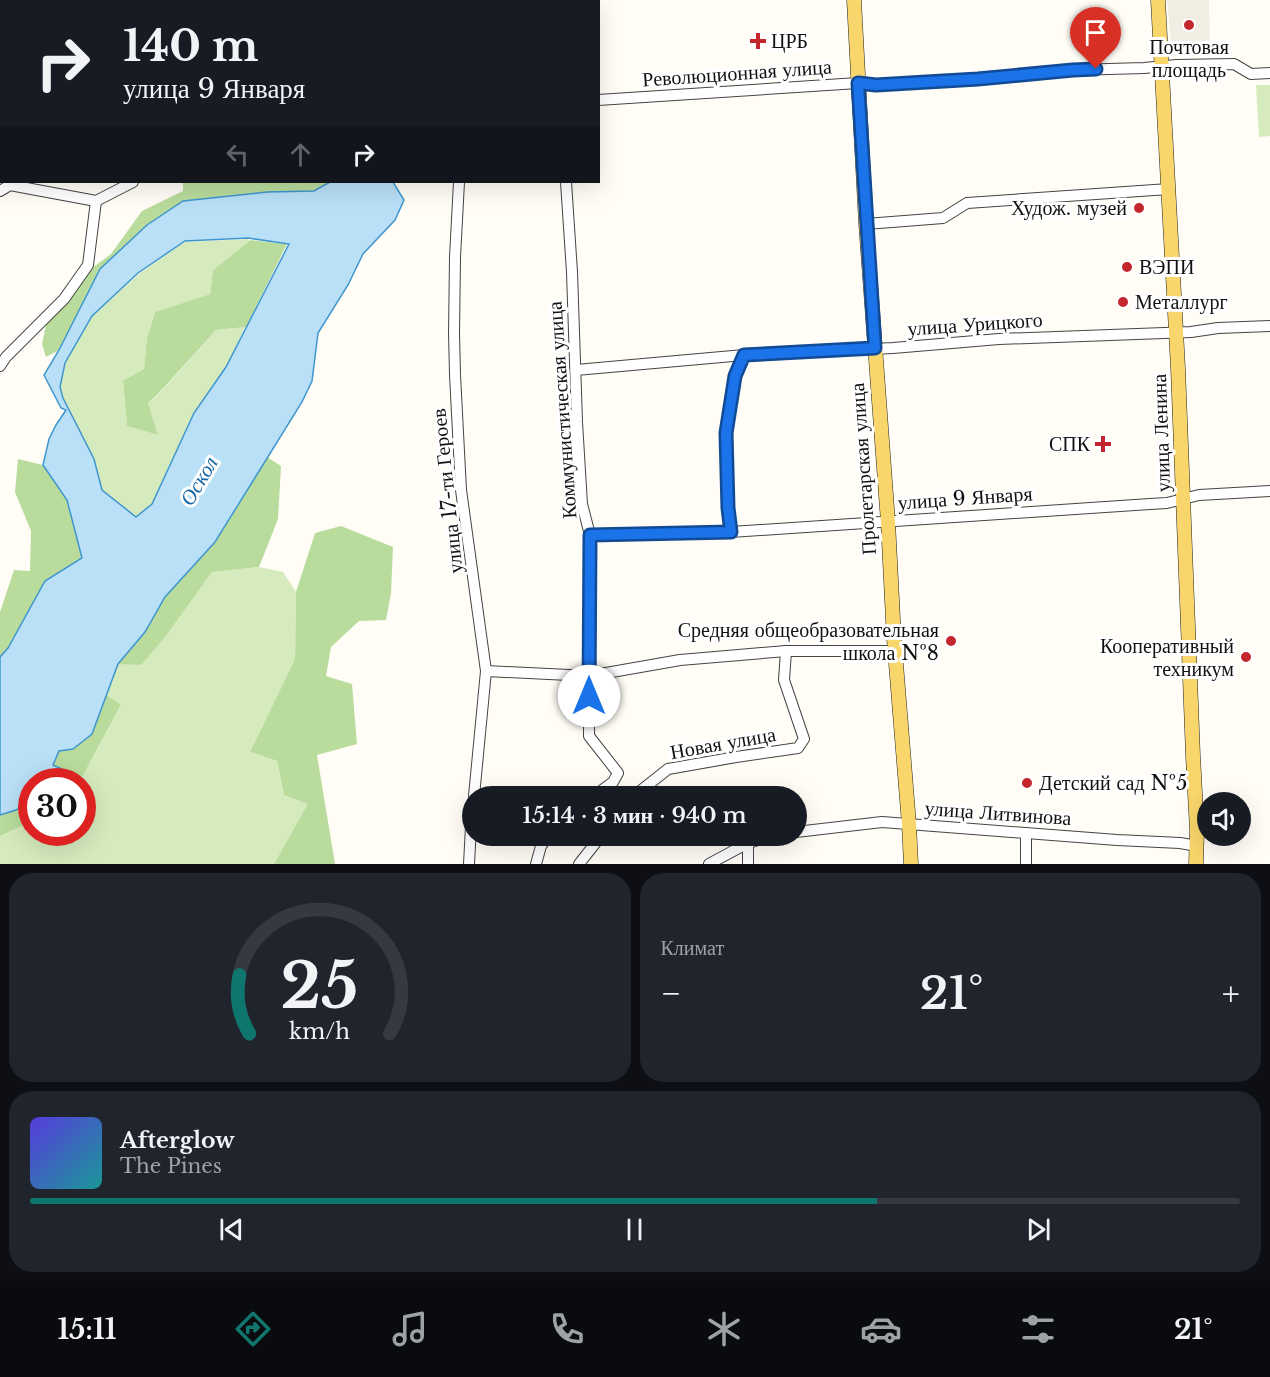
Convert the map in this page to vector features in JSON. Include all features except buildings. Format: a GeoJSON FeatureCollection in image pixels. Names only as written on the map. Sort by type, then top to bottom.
{"type":"FeatureCollection","features":[{"type":"Feature","properties":{"kind":"main road","name":"Пролетарская улица"},"geometry":{"type":"LineString","coordinates":[[854,0],[866,224],[888,522],[890,591],[911,864]]}},
{"type":"Feature","properties":{"kind":"main road","name":"улица Ленина"},"geometry":{"type":"LineString","coordinates":[[1158,0],[1184,499],[1196,864]]}},
{"type":"Feature","properties":{"kind":"street","name":"Революционная улица"},"geometry":{"type":"LineString","coordinates":[[600,100],[858,83],[876,85],[978,79],[1073,70],[1162,66],[1234,64],[1251,74],[1270,73]]}},
{"type":"Feature","properties":{"kind":"street"},"geometry":{"type":"LineString","coordinates":[[0,191],[10,184],[96,201],[131,183]]}},
{"type":"Feature","properties":{"kind":"street","name":"улица 17-ти Героев"},"geometry":{"type":"LineString","coordinates":[[459,183],[455,257],[454,375],[461,490],[486,671],[475,786]]}},
{"type":"Feature","properties":{"kind":"street","name":"Коммунистическая улица"},"geometry":{"type":"LineString","coordinates":[[566,183],[582,504],[590,535],[589,736],[618,773],[608,786]]}},
{"type":"Feature","properties":{"kind":"street"},"geometry":{"type":"LineString","coordinates":[[866,224],[943,218],[967,203],[1169,189]]}},
{"type":"Feature","properties":{"kind":"street"},"geometry":{"type":"LineString","coordinates":[[0,366],[6,357],[64,299],[88,265],[96,201]]}},
{"type":"Feature","properties":{"kind":"street","name":"улица Урицкого"},"geometry":{"type":"LineString","coordinates":[[576,370],[744,355],[999,339],[1270,326]]}},
{"type":"Feature","properties":{"kind":"street"},"geometry":{"type":"LineString","coordinates":[[731,532],[726,433],[735,376],[744,355]]}},
{"type":"Feature","properties":{"kind":"street","name":"улица 9 Января"},"geometry":{"type":"LineString","coordinates":[[590,535],[731,532],[888,522],[1167,503],[1199,495],[1270,491]]}},
{"type":"Feature","properties":{"kind":"street"},"geometry":{"type":"LineString","coordinates":[[486,671],[589,676],[680,660],[786,651],[895,651]]}},
{"type":"Feature","properties":{"kind":"street","name":"Новая улица"},"geometry":{"type":"LineString","coordinates":[[647,786],[668,769],[798,748],[804,739],[784,680],[786,651]]}},
{"type":"Feature","properties":{"kind":"street","name":"улица Литвинова"},"geometry":{"type":"LineString","coordinates":[[807,831],[882,822],[1197,846]]}},
{"type":"Feature","properties":{"kind":"street"},"geometry":{"type":"LineString","coordinates":[[1026,833],[1026,864]]}},
{"type":"Feature","properties":{"kind":"street"},"geometry":{"type":"LineString","coordinates":[[470,846],[470,864]]}},
{"type":"Feature","properties":{"kind":"street"},"geometry":{"type":"LineString","coordinates":[[536,864],[541,846]]}},
{"type":"Feature","properties":{"kind":"street"},"geometry":{"type":"LineString","coordinates":[[579,864],[593,846]]}},
{"type":"Feature","properties":{"kind":"street"},"geometry":{"type":"LineString","coordinates":[[709,864],[742,846]]}},
{"type":"Feature","properties":{"kind":"street"},"geometry":{"type":"LineString","coordinates":[[748,846],[748,864]]}},
{"type":"Feature","properties":{"kind":"green space"},"geometry":{"type":"Polygon","coordinates":[[[1256,85],[1270,85],[1270,136],[1259,137],[1256,85]]]}},
{"type":"Feature","properties":{"kind":"green space"},"geometry":{"type":"Polygon","coordinates":[[[183,183],[328,183],[314,191],[267,192],[100,268],[59,350],[46,357],[42,344],[46,325],[92,268],[111,254],[142,211],[183,191],[183,183]]]}},
{"type":"Feature","properties":{"kind":"green space"},"geometry":{"type":"Polygon","coordinates":[[[248,239],[248,242],[213,270],[210,294],[155,312],[147,338],[144,369],[123,382],[127,426],[158,435],[148,403],[159,394],[216,330],[245,327],[226,367],[194,413],[152,504],[136,518],[102,490],[94,459],[63,398],[60,387],[65,363],[92,316],[139,274],[185,242],[248,239]]]}},
{"type":"Feature","properties":{"kind":"green space"},"geometry":{"type":"Polygon","coordinates":[[[249,240],[287,244],[246,327],[216,330],[148,403],[158,435],[127,426],[123,381],[144,369],[147,338],[155,312],[210,294],[213,270],[249,240]]]}},
{"type":"Feature","properties":{"kind":"green space"},"geometry":{"type":"Polygon","coordinates":[[[267,457],[281,466],[278,519],[259,567],[212,572],[166,636],[141,665],[118,664],[145,632],[165,597],[215,542],[267,457]]]}},
{"type":"Feature","properties":{"kind":"green space"},"geometry":{"type":"Polygon","coordinates":[[[18,459],[43,465],[67,500],[82,558],[67,567],[0,657],[0,612],[14,570],[30,571],[31,531],[15,492],[18,459]]]}},
{"type":"Feature","properties":{"kind":"green space"},"geometry":{"type":"Polygon","coordinates":[[[341,526],[393,547],[391,593],[386,620],[359,621],[331,647],[326,676],[352,684],[357,744],[317,755],[335,864],[274,864],[308,804],[284,795],[277,761],[250,752],[295,659],[296,592],[315,533],[341,526]]]}},
{"type":"Feature","properties":{"kind":"green space"},"geometry":{"type":"Polygon","coordinates":[[[259,567],[283,572],[296,592],[295,659],[250,752],[277,761],[284,795],[309,804],[274,864],[0,864],[0,836],[18,828],[18,846],[96,846],[96,768],[87,768],[121,706],[106,695],[118,664],[141,664],[166,636],[212,572],[259,567]]]}},
{"type":"Feature","properties":{"kind":"green space"},"geometry":{"type":"Polygon","coordinates":[[[106,695],[121,705],[87,768],[53,766],[59,751],[73,749],[92,734],[106,695]]]}},
{"type":"Feature","properties":{"kind":"green space"},"geometry":{"type":"Polygon","coordinates":[[[18,809],[18,828],[0,836],[0,815],[18,809]]]}},
{"type":"Feature","properties":{"kind":"shaded area","name":"Почтовая площадь"},"geometry":{"type":"Polygon","coordinates":[[[1167,0],[1209,0],[1210,56],[1175,56],[1172,54],[1167,0]]]}},
{"type":"Feature","properties":{"kind":"water","name":"Оскол"},"geometry":{"type":"Polygon","coordinates":[[[328,183],[394,183],[404,200],[395,220],[363,254],[348,285],[318,333],[312,381],[302,402],[215,542],[165,597],[145,632],[118,664],[92,734],[73,749],[59,751],[53,765],[60,768],[18,768],[18,809],[0,815],[0,657],[8,648],[45,581],[82,558],[67,500],[43,465],[49,439],[66,410],[61,408],[44,375],[100,269],[147,225],[183,201],[267,192],[314,191],[328,183]],[[248,238],[185,241],[138,273],[92,316],[65,363],[60,387],[63,398],[94,459],[102,490],[136,517],[152,504],[194,413],[226,367],[289,244],[248,238]]]}},
{"type":"Feature","properties":{"kind":"place","name":"Почтовая площадь"},"geometry":{"type":"Point","coordinates":[1189,25]}},
{"type":"Feature","properties":{"kind":"place","name":"ЦРБ"},"geometry":{"type":"Point","coordinates":[758,41]}},
{"type":"Feature","properties":{"kind":"place","name":"Худож. музей"},"geometry":{"type":"Point","coordinates":[1139,208]}},
{"type":"Feature","properties":{"kind":"place","name":"ВЭПИ"},"geometry":{"type":"Point","coordinates":[1127,267]}},
{"type":"Feature","properties":{"kind":"place","name":"Металлург"},"geometry":{"type":"Point","coordinates":[1123,302]}},
{"type":"Feature","properties":{"kind":"place","name":"СПК"},"geometry":{"type":"Point","coordinates":[1103,444]}},
{"type":"Feature","properties":{"kind":"place","name":"Средняя общеобразовательная школа №8"},"geometry":{"type":"Point","coordinates":[951,641]}},
{"type":"Feature","properties":{"kind":"place","name":"Кооперативный техникум"},"geometry":{"type":"Point","coordinates":[1246,657]}},
{"type":"Feature","properties":{"kind":"place","name":"Детский сад №5"},"geometry":{"type":"Point","coordinates":[1027,783]}},
{"type":"Feature","properties":{"kind":"route"},"geometry":{"type":"LineString","coordinates":[[589,696],[590,535],[731,532],[726,433],[735,376],[744,355],[875,348],[858,83],[876,85],[1096,69]]}}]}
